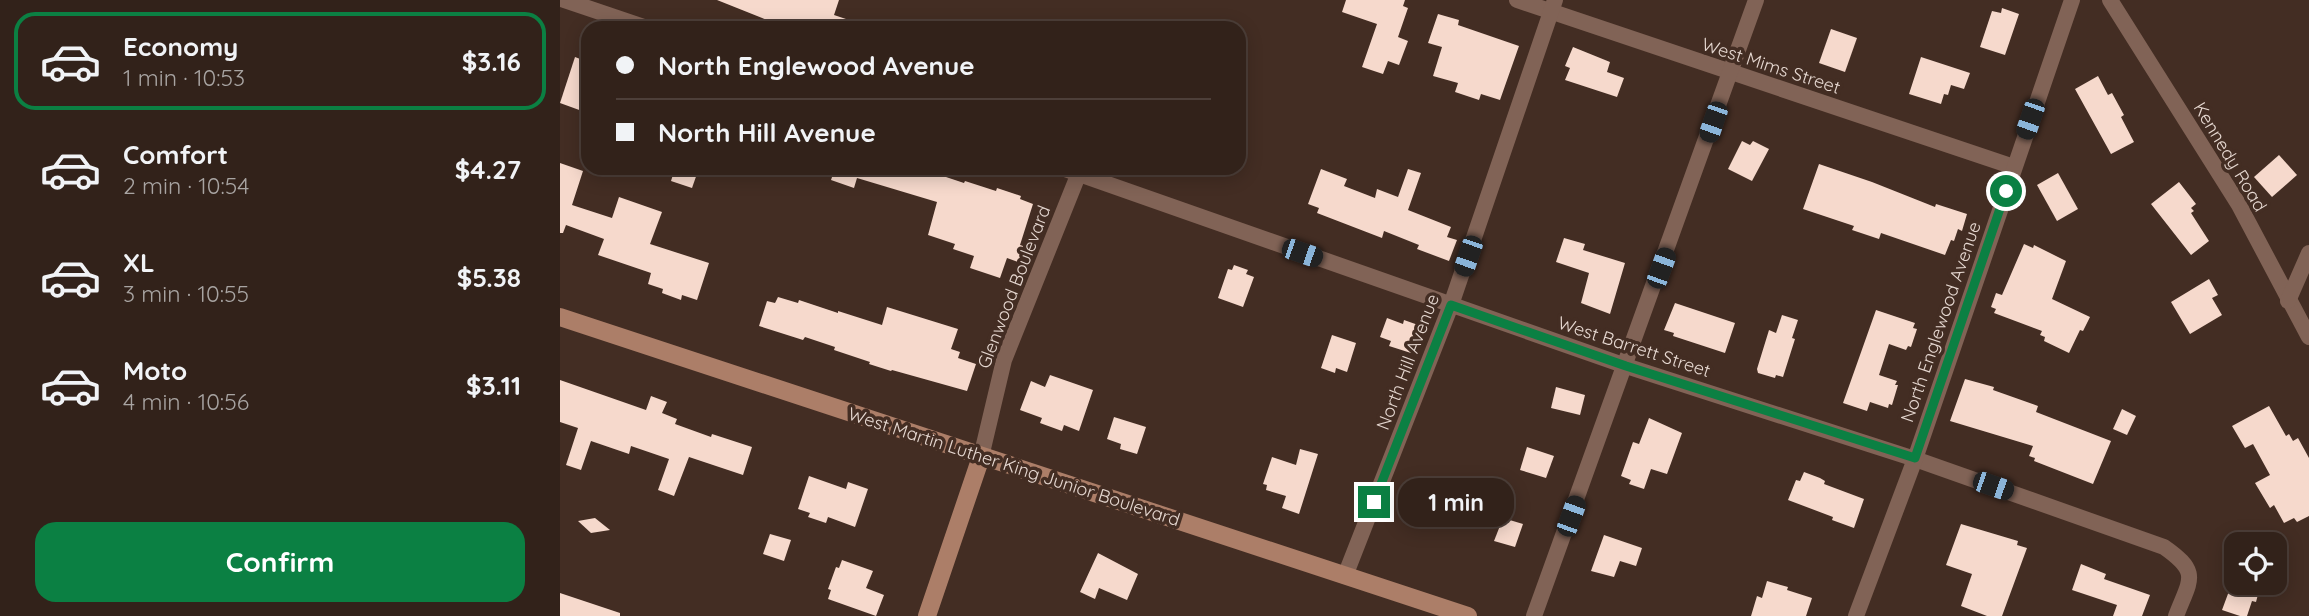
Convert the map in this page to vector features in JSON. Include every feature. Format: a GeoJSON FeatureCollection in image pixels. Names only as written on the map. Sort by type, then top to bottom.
{"type":"FeatureCollection","features":[{"type":"Feature","properties":{"kind":"main road","name":"West Martin Luther King Junior Boulevard"},"geometry":{"type":"LineString","coordinates":[[560,317],[1468,616]]}},
{"type":"Feature","properties":{"kind":"main road"},"geometry":{"type":"LineString","coordinates":[[927,616],[981,457]]}},
{"type":"Feature","properties":{"kind":"street"},"geometry":{"type":"LineString","coordinates":[[564,0],[626,21]]}},
{"type":"Feature","properties":{"kind":"street","name":"West Mims Street"},"geometry":{"type":"LineString","coordinates":[[1517,0],[1553,6],[1730,73],[2014,167]]}},
{"type":"Feature","properties":{"kind":"street"},"geometry":{"type":"LineString","coordinates":[[1534,616],[1756,0]]}},
{"type":"Feature","properties":{"kind":"street","name":"North Englewood Avenue"},"geometry":{"type":"LineString","coordinates":[[1856,616],[1915,458],[2072,0]]}},
{"type":"Feature","properties":{"kind":"street","name":"Kennedy Road"},"geometry":{"type":"LineString","coordinates":[[2110,0],[2239,205],[2309,337]]}},
{"type":"Feature","properties":{"kind":"street","name":"North Hill Avenue"},"geometry":{"type":"LineString","coordinates":[[1345,576],[1451,305],[1553,6]]}},
{"type":"Feature","properties":{"kind":"street","name":"Glenwood Boulevard"},"geometry":{"type":"LineString","coordinates":[[981,457],[1004,360],[1078,175]]}},
{"type":"Feature","properties":{"kind":"street","name":"West Barrett Street"},"geometry":{"type":"LineString","coordinates":[[1085,175],[1626,366],[1915,458],[2164,547],[2182,559],[2189,569],[2190,579],[2176,616]]}},
{"type":"Feature","properties":{"kind":"street"},"geometry":{"type":"LineString","coordinates":[[2288,301],[2309,253]]}},
{"type":"Feature","properties":{"kind":"building"},"geometry":{"type":"Polygon","coordinates":[[[717,0],[839,0],[834,15],[852,21],[770,21],[717,0]]]}},
{"type":"Feature","properties":{"kind":"building"},"geometry":{"type":"Polygon","coordinates":[[[1346,0],[1405,0],[1403,6],[1408,8],[1398,37],[1408,41],[1399,65],[1388,61],[1383,74],[1362,67],[1377,24],[1342,12],[1346,0]]]}},
{"type":"Feature","properties":{"kind":"building"},"geometry":{"type":"Polygon","coordinates":[[[2002,8],[2019,14],[2005,55],[1980,47],[1992,11],[2001,13],[2002,8]]]}},
{"type":"Feature","properties":{"kind":"building"},"geometry":{"type":"Polygon","coordinates":[[[1438,14],[1459,20],[1458,25],[1519,46],[1500,100],[1481,94],[1479,100],[1455,92],[1458,83],[1433,76],[1442,47],[1428,43],[1438,14]]]}},
{"type":"Feature","properties":{"kind":"building"},"geometry":{"type":"Polygon","coordinates":[[[1831,29],[1857,38],[1845,72],[1819,63],[1831,29]]]}},
{"type":"Feature","properties":{"kind":"building"},"geometry":{"type":"Polygon","coordinates":[[[1573,47],[1610,62],[1607,72],[1624,78],[1617,97],[1565,80],[1570,68],[1565,66],[1573,47]]]}},
{"type":"Feature","properties":{"kind":"building"},"geometry":{"type":"Polygon","coordinates":[[[575,57],[581,59],[581,111],[560,103],[575,57]]]}},
{"type":"Feature","properties":{"kind":"building"},"geometry":{"type":"Polygon","coordinates":[[[1921,57],[1970,73],[1964,89],[1951,85],[1941,104],[1909,94],[1921,57]]]}},
{"type":"Feature","properties":{"kind":"building"},"geometry":{"type":"Polygon","coordinates":[[[2098,76],[2108,95],[2112,93],[2124,115],[2121,117],[2134,142],[2111,154],[2075,89],[2098,76]]]}},
{"type":"Feature","properties":{"kind":"building"},"geometry":{"type":"Polygon","coordinates":[[[1742,141],[1750,145],[1753,141],[1769,149],[1752,181],[1728,169],[1742,141]]]}},
{"type":"Feature","properties":{"kind":"building"},"geometry":{"type":"Polygon","coordinates":[[[2279,155],[2297,175],[2272,197],[2254,177],[2279,155]]]}},
{"type":"Feature","properties":{"kind":"building"},"geometry":{"type":"Polygon","coordinates":[[[560,163],[581,170],[572,205],[612,218],[619,197],[662,212],[650,244],[709,263],[697,300],[682,295],[681,300],[662,293],[663,289],[648,284],[651,273],[598,255],[604,239],[566,225],[563,233],[560,233],[560,163]]]}},
{"type":"Feature","properties":{"kind":"building"},"geometry":{"type":"Polygon","coordinates":[[[1819,164],[1935,207],[1936,204],[1967,214],[1962,231],[1958,229],[1945,255],[1881,233],[1879,239],[1852,230],[1854,226],[1803,209],[1819,164]]]}},
{"type":"Feature","properties":{"kind":"building"},"geometry":{"type":"Polygon","coordinates":[[[1321,169],[1347,179],[1344,186],[1375,198],[1377,189],[1398,197],[1408,169],[1421,173],[1408,210],[1451,227],[1447,237],[1457,240],[1449,261],[1417,249],[1419,245],[1384,231],[1382,238],[1317,213],[1319,208],[1308,204],[1321,169]]]}},
{"type":"Feature","properties":{"kind":"building"},"geometry":{"type":"Polygon","coordinates":[[[2058,173],[2078,209],[2057,221],[2037,185],[2058,173]]]}},
{"type":"Feature","properties":{"kind":"building"},"geometry":{"type":"Polygon","coordinates":[[[673,175],[697,175],[692,188],[671,181],[673,175]]]}},
{"type":"Feature","properties":{"kind":"building"},"geometry":{"type":"Polygon","coordinates":[[[833,175],[940,175],[1021,196],[1020,199],[1033,204],[1020,245],[1026,247],[1021,263],[1007,258],[1000,278],[970,268],[974,256],[953,249],[955,244],[928,235],[937,202],[857,178],[854,188],[831,180],[833,175]]]}},
{"type":"Feature","properties":{"kind":"building"},"geometry":{"type":"Polygon","coordinates":[[[2179,182],[2196,204],[2191,208],[2194,211],[2191,213],[2209,241],[2191,255],[2151,204],[2179,182]]]}},
{"type":"Feature","properties":{"kind":"building"},"geometry":{"type":"Polygon","coordinates":[[[1564,238],[1585,244],[1583,250],[1625,263],[1610,314],[1581,303],[1589,273],[1556,262],[1564,238]]]}},
{"type":"Feature","properties":{"kind":"building"},"geometry":{"type":"Polygon","coordinates":[[[2024,244],[2033,248],[2034,245],[2066,261],[2052,299],[2090,317],[2069,353],[2044,341],[2045,337],[2040,335],[2042,331],[1994,313],[1996,309],[1991,307],[1996,293],[2002,295],[2024,244]]]}},
{"type":"Feature","properties":{"kind":"building"},"geometry":{"type":"Polygon","coordinates":[[[1234,265],[1248,270],[1246,274],[1254,277],[1243,307],[1218,298],[1228,269],[1232,270],[1234,265]]]}},
{"type":"Feature","properties":{"kind":"building"},"geometry":{"type":"Polygon","coordinates":[[[2209,279],[2218,295],[2212,298],[2222,315],[2190,334],[2171,302],[2209,279]]]}},
{"type":"Feature","properties":{"kind":"building"},"geometry":{"type":"Polygon","coordinates":[[[778,297],[798,303],[799,300],[882,325],[887,307],[958,329],[951,349],[960,352],[958,358],[976,364],[967,391],[891,371],[834,350],[835,347],[759,326],[767,301],[775,303],[778,297]]]}},
{"type":"Feature","properties":{"kind":"building"},"geometry":{"type":"Polygon","coordinates":[[[1675,303],[1735,323],[1725,353],[1673,336],[1674,333],[1664,330],[1675,303]]]}},
{"type":"Feature","properties":{"kind":"building"},"geometry":{"type":"Polygon","coordinates":[[[1876,310],[1915,323],[1913,328],[1917,329],[1911,347],[1908,346],[1906,350],[1889,344],[1879,375],[1897,381],[1892,405],[1889,404],[1888,408],[1870,402],[1867,411],[1843,403],[1876,310]]]}},
{"type":"Feature","properties":{"kind":"building"},"geometry":{"type":"Polygon","coordinates":[[[1782,315],[1798,320],[1783,377],[1776,375],[1775,378],[1758,373],[1757,369],[1769,330],[1776,333],[1782,315]]]}},
{"type":"Feature","properties":{"kind":"building"},"geometry":{"type":"Polygon","coordinates":[[[1387,318],[1403,324],[1404,320],[1421,326],[1411,353],[1389,346],[1391,341],[1380,337],[1387,318]]]}},
{"type":"Feature","properties":{"kind":"building"},"geometry":{"type":"Polygon","coordinates":[[[1332,335],[1356,343],[1347,372],[1336,368],[1335,373],[1321,368],[1332,335]]]}},
{"type":"Feature","properties":{"kind":"building"},"geometry":{"type":"Polygon","coordinates":[[[1050,375],[1093,390],[1079,431],[1064,425],[1062,431],[1040,423],[1042,418],[1020,410],[1031,381],[1045,387],[1050,375]]]}},
{"type":"Feature","properties":{"kind":"building"},"geometry":{"type":"Polygon","coordinates":[[[1965,379],[1994,387],[1993,390],[2038,406],[2036,412],[2111,441],[2093,484],[2034,461],[2035,458],[2029,456],[2033,446],[1950,421],[1965,379]]]}},
{"type":"Feature","properties":{"kind":"building"},"geometry":{"type":"Polygon","coordinates":[[[560,380],[646,410],[651,396],[667,402],[662,413],[677,419],[675,424],[711,437],[712,434],[752,447],[743,475],[689,457],[674,496],[658,490],[669,459],[631,446],[629,454],[591,441],[581,470],[566,465],[578,428],[560,422],[560,380]]]}},
{"type":"Feature","properties":{"kind":"building"},"geometry":{"type":"Polygon","coordinates":[[[1556,387],[1585,395],[1580,415],[1551,408],[1556,387]]]}},
{"type":"Feature","properties":{"kind":"building"},"geometry":{"type":"Polygon","coordinates":[[[2269,406],[2286,436],[2289,434],[2293,441],[2298,438],[2309,458],[2309,516],[2297,522],[2294,518],[2284,523],[2274,505],[2270,508],[2255,483],[2270,475],[2253,444],[2245,448],[2232,426],[2269,406]]]}},
{"type":"Feature","properties":{"kind":"building"},"geometry":{"type":"Polygon","coordinates":[[[2122,409],[2136,416],[2127,435],[2113,429],[2122,409]]]}},
{"type":"Feature","properties":{"kind":"building"},"geometry":{"type":"Polygon","coordinates":[[[1114,417],[1146,427],[1137,454],[1120,449],[1121,444],[1107,439],[1114,417]]]}},
{"type":"Feature","properties":{"kind":"building"},"geometry":{"type":"Polygon","coordinates":[[[1649,418],[1682,433],[1667,474],[1651,469],[1644,489],[1629,484],[1631,480],[1621,476],[1633,442],[1639,444],[1649,418]]]}},
{"type":"Feature","properties":{"kind":"building"},"geometry":{"type":"Polygon","coordinates":[[[1527,447],[1554,456],[1546,478],[1520,470],[1527,447]]]}},
{"type":"Feature","properties":{"kind":"building"},"geometry":{"type":"Polygon","coordinates":[[[1300,449],[1318,454],[1299,514],[1282,508],[1286,496],[1266,490],[1267,485],[1263,484],[1272,457],[1296,465],[1300,449]]]}},
{"type":"Feature","properties":{"kind":"building"},"geometry":{"type":"Polygon","coordinates":[[[1804,472],[1825,481],[1824,484],[1864,499],[1854,528],[1788,500],[1796,480],[1800,481],[1804,472]]]}},
{"type":"Feature","properties":{"kind":"building"},"geometry":{"type":"Polygon","coordinates":[[[809,476],[846,489],[848,482],[868,489],[855,527],[828,517],[826,523],[808,517],[810,513],[798,509],[809,476]]]}},
{"type":"Feature","properties":{"kind":"building"},"geometry":{"type":"Polygon","coordinates":[[[595,518],[610,530],[591,533],[578,521],[595,518]]]}},
{"type":"Feature","properties":{"kind":"building"},"geometry":{"type":"Polygon","coordinates":[[[1503,518],[1523,524],[1515,547],[1494,541],[1503,518]]]}},
{"type":"Feature","properties":{"kind":"building"},"geometry":{"type":"Polygon","coordinates":[[[1961,524],[2018,541],[2017,545],[2027,548],[2002,616],[1987,616],[1961,606],[1972,574],[1946,565],[1961,524]]]}},
{"type":"Feature","properties":{"kind":"building"},"geometry":{"type":"Polygon","coordinates":[[[770,534],[791,540],[784,561],[763,554],[770,534]]]}},
{"type":"Feature","properties":{"kind":"building"},"geometry":{"type":"Polygon","coordinates":[[[1604,535],[1642,548],[1636,566],[1620,561],[1614,577],[1591,571],[1604,535]]]}},
{"type":"Feature","properties":{"kind":"building"},"geometry":{"type":"Polygon","coordinates":[[[1098,553],[1138,574],[1127,600],[1099,588],[1095,599],[1080,592],[1098,553]]]}},
{"type":"Feature","properties":{"kind":"building"},"geometry":{"type":"Polygon","coordinates":[[[842,560],[873,571],[866,588],[884,595],[876,616],[828,599],[831,590],[828,589],[836,567],[839,568],[842,560]]]}},
{"type":"Feature","properties":{"kind":"building"},"geometry":{"type":"Polygon","coordinates":[[[2081,564],[2106,574],[2104,579],[2150,595],[2142,616],[2113,616],[2117,605],[2072,590],[2081,564]]]}},
{"type":"Feature","properties":{"kind":"building"},"geometry":{"type":"Polygon","coordinates":[[[1767,581],[1812,598],[1806,616],[1751,616],[1757,596],[1762,598],[1767,581]]]}},
{"type":"Feature","properties":{"kind":"building"},"geometry":{"type":"Polygon","coordinates":[[[560,593],[620,613],[620,616],[560,616],[560,593]]]}},
{"type":"Feature","properties":{"kind":"building"},"geometry":{"type":"Polygon","coordinates":[[[2228,595],[2258,595],[2256,602],[2252,601],[2247,616],[2222,610],[2228,595]]]}},
{"type":"Feature","properties":{"kind":"route"},"geometry":{"type":"LineString","coordinates":[[1374,502],[1451,305],[1626,366],[1915,458],[2006,191]]}}]}
